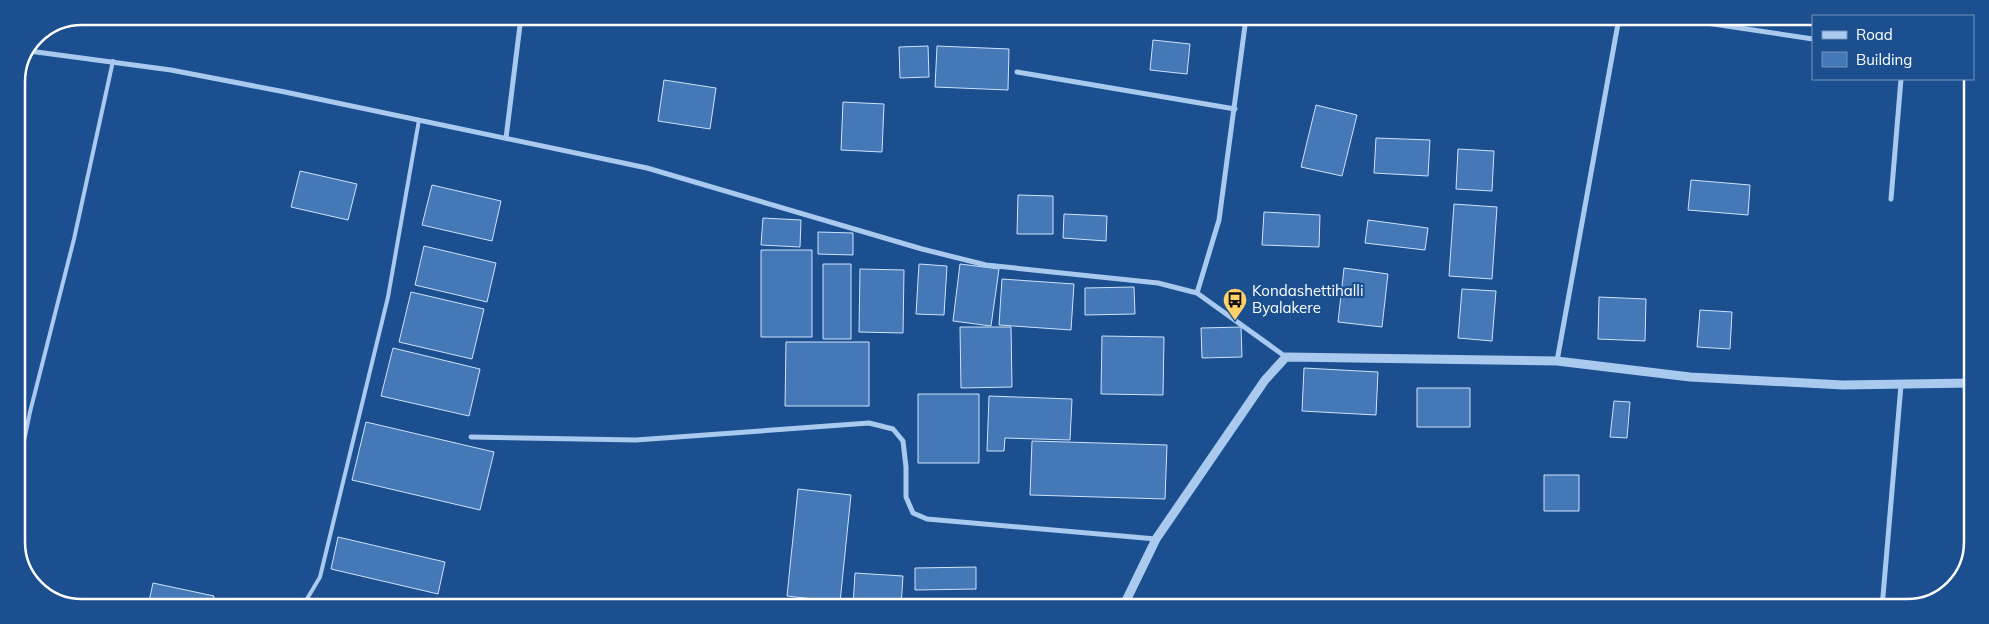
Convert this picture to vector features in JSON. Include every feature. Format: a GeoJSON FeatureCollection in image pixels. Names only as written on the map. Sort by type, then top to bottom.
{"type":"FeatureCollection","features":[{"type":"Feature","properties":{"kind":"street"},"geometry":{"type":"LineString","coordinates":[[506,138],[520,25]]}},
{"type":"Feature","properties":{"kind":"street"},"geometry":{"type":"LineString","coordinates":[[1197,293],[1219,220],[1245,25]]}},
{"type":"Feature","properties":{"kind":"street"},"geometry":{"type":"LineString","coordinates":[[1557,361],[1618,25]]}},
{"type":"Feature","properties":{"kind":"street"},"geometry":{"type":"LineString","coordinates":[[1720,25],[1812,39]]}},
{"type":"Feature","properties":{"kind":"street"},"geometry":{"type":"LineString","coordinates":[[35,52],[190,73],[647,168],[922,249],[986,265],[1158,283],[1197,293],[1286,357],[1557,361],[1690,377],[1843,385],[1964,383]]}},
{"type":"Feature","properties":{"kind":"street"},"geometry":{"type":"LineString","coordinates":[[1018,72],[1235,109]]}},
{"type":"Feature","properties":{"kind":"street"},"geometry":{"type":"LineString","coordinates":[[1891,199],[1901,80]]}},
{"type":"Feature","properties":{"kind":"street"},"geometry":{"type":"LineString","coordinates":[[1127,599],[1156,539],[1244,414],[1265,380],[1286,357]]}},
{"type":"Feature","properties":{"kind":"street"},"geometry":{"type":"LineString","coordinates":[[1883,599],[1901,385]]}},
{"type":"Feature","properties":{"kind":"street"},"geometry":{"type":"LineString","coordinates":[[471,437],[636,440],[869,423],[893,429],[903,441],[906,467],[906,497],[913,513],[927,519],[1156,539]]}},
{"type":"Feature","properties":{"kind":"lane"},"geometry":{"type":"LineString","coordinates":[[25,436],[74,239],[113,62]]}},
{"type":"Feature","properties":{"kind":"lane"},"geometry":{"type":"LineString","coordinates":[[307,599],[320,578],[388,297],[419,120]]}},
{"type":"Feature","properties":{"kind":"building"},"geometry":{"type":"Polygon","coordinates":[[[1153,40],[1190,44],[1187,74],[1150,70],[1153,40]]]}},
{"type":"Feature","properties":{"kind":"building"},"geometry":{"type":"Polygon","coordinates":[[[928,46],[929,77],[900,78],[899,47],[928,46]]]}},
{"type":"Feature","properties":{"kind":"building"},"geometry":{"type":"Polygon","coordinates":[[[937,46],[1009,49],[1008,90],[935,87],[937,46]]]}},
{"type":"Feature","properties":{"kind":"building"},"geometry":{"type":"Polygon","coordinates":[[[664,80],[716,88],[710,129],[658,121],[664,80]]]}},
{"type":"Feature","properties":{"kind":"building"},"geometry":{"type":"Polygon","coordinates":[[[843,102],[884,104],[882,152],[841,150],[843,102]]]}},
{"type":"Feature","properties":{"kind":"building"},"geometry":{"type":"Polygon","coordinates":[[[1316,105],[1357,115],[1342,176],[1301,167],[1316,105]]]}},
{"type":"Feature","properties":{"kind":"building"},"geometry":{"type":"Polygon","coordinates":[[[1376,138],[1430,140],[1428,176],[1374,173],[1376,138]]]}},
{"type":"Feature","properties":{"kind":"building"},"geometry":{"type":"Polygon","coordinates":[[[1458,149],[1494,151],[1492,191],[1456,189],[1458,149]]]}},
{"type":"Feature","properties":{"kind":"building"},"geometry":{"type":"Polygon","coordinates":[[[300,171],[357,184],[348,220],[291,207],[300,171]]]}},
{"type":"Feature","properties":{"kind":"building"},"geometry":{"type":"Polygon","coordinates":[[[1691,180],[1750,185],[1748,215],[1688,210],[1691,180]]]}},
{"type":"Feature","properties":{"kind":"building"},"geometry":{"type":"Polygon","coordinates":[[[432,185],[501,201],[492,241],[422,225],[432,185]]]}},
{"type":"Feature","properties":{"kind":"building"},"geometry":{"type":"Polygon","coordinates":[[[1018,195],[1053,196],[1053,234],[1017,234],[1018,195]]]}},
{"type":"Feature","properties":{"kind":"building"},"geometry":{"type":"Polygon","coordinates":[[[1454,204],[1497,207],[1492,279],[1449,276],[1454,204]]]}},
{"type":"Feature","properties":{"kind":"building"},"geometry":{"type":"Polygon","coordinates":[[[1264,212],[1320,215],[1319,247],[1262,245],[1264,212]]]}},
{"type":"Feature","properties":{"kind":"building"},"geometry":{"type":"Polygon","coordinates":[[[1064,214],[1107,216],[1106,241],[1063,238],[1064,214]]]}},
{"type":"Feature","properties":{"kind":"building"},"geometry":{"type":"Polygon","coordinates":[[[763,218],[801,220],[800,247],[761,245],[763,218]]]}},
{"type":"Feature","properties":{"kind":"building"},"geometry":{"type":"Polygon","coordinates":[[[1368,220],[1428,228],[1425,250],[1365,243],[1368,220]]]}},
{"type":"Feature","properties":{"kind":"building"},"geometry":{"type":"Polygon","coordinates":[[[818,232],[853,233],[853,255],[818,254],[818,232]]]}},
{"type":"Feature","properties":{"kind":"building"},"geometry":{"type":"Polygon","coordinates":[[[424,246],[496,263],[487,302],[415,285],[424,246]]]}},
{"type":"Feature","properties":{"kind":"building"},"geometry":{"type":"Polygon","coordinates":[[[761,250],[812,250],[812,337],[761,337],[761,250]]]}},
{"type":"Feature","properties":{"kind":"building"},"geometry":{"type":"Polygon","coordinates":[[[823,264],[851,264],[851,339],[823,339],[823,264]]]}},
{"type":"Feature","properties":{"kind":"building"},"geometry":{"type":"Polygon","coordinates":[[[919,264],[947,266],[944,315],[916,314],[919,264]]]}},
{"type":"Feature","properties":{"kind":"building"},"geometry":{"type":"Polygon","coordinates":[[[960,264],[999,269],[991,326],[953,321],[960,264]]]}},
{"type":"Feature","properties":{"kind":"building"},"geometry":{"type":"Polygon","coordinates":[[[1344,268],[1388,274],[1382,327],[1338,322],[1344,268]]]}},
{"type":"Feature","properties":{"kind":"building"},"geometry":{"type":"Polygon","coordinates":[[[860,269],[904,270],[903,333],[859,332],[860,269]]]}},
{"type":"Feature","properties":{"kind":"building"},"geometry":{"type":"Polygon","coordinates":[[[1002,279],[1074,284],[1071,330],[999,325],[1002,279]]]}},
{"type":"Feature","properties":{"kind":"building"},"geometry":{"type":"Polygon","coordinates":[[[1134,287],[1135,314],[1085,315],[1085,288],[1134,287]]]}},
{"type":"Feature","properties":{"kind":"building"},"geometry":{"type":"Polygon","coordinates":[[[1462,289],[1496,291],[1492,341],[1458,338],[1462,289]]]}},
{"type":"Feature","properties":{"kind":"building"},"geometry":{"type":"Polygon","coordinates":[[[411,292],[484,309],[472,359],[399,342],[411,292]]]}},
{"type":"Feature","properties":{"kind":"building"},"geometry":{"type":"Polygon","coordinates":[[[1599,297],[1646,299],[1645,341],[1598,339],[1599,297]]]}},
{"type":"Feature","properties":{"kind":"building"},"geometry":{"type":"Polygon","coordinates":[[[1700,310],[1732,312],[1730,349],[1697,347],[1700,310]]]}},
{"type":"Feature","properties":{"kind":"building"},"geometry":{"type":"Polygon","coordinates":[[[960,327],[1011,327],[1012,387],[961,388],[960,327]]]}},
{"type":"Feature","properties":{"kind":"building"},"geometry":{"type":"Polygon","coordinates":[[[1241,327],[1242,357],[1202,358],[1201,328],[1241,327]]]}},
{"type":"Feature","properties":{"kind":"building"},"geometry":{"type":"Polygon","coordinates":[[[1102,336],[1164,337],[1163,395],[1101,394],[1102,336]]]}},
{"type":"Feature","properties":{"kind":"building"},"geometry":{"type":"Polygon","coordinates":[[[786,342],[869,342],[869,406],[785,406],[786,342]]]}},
{"type":"Feature","properties":{"kind":"building"},"geometry":{"type":"Polygon","coordinates":[[[393,348],[480,369],[469,416],[381,396],[393,348]]]}},
{"type":"Feature","properties":{"kind":"building"},"geometry":{"type":"Polygon","coordinates":[[[1304,368],[1378,372],[1376,415],[1302,411],[1304,368]]]}},
{"type":"Feature","properties":{"kind":"building"},"geometry":{"type":"Polygon","coordinates":[[[1417,388],[1470,388],[1470,427],[1417,427],[1417,388]]]}},
{"type":"Feature","properties":{"kind":"building"},"geometry":{"type":"Polygon","coordinates":[[[918,394],[979,394],[979,463],[918,463],[918,394]]]}},
{"type":"Feature","properties":{"kind":"building"},"geometry":{"type":"Polygon","coordinates":[[[989,396],[1072,399],[1070,440],[1005,438],[1004,451],[987,451],[989,396]]]}},
{"type":"Feature","properties":{"kind":"building"},"geometry":{"type":"Polygon","coordinates":[[[1614,401],[1630,402],[1627,438],[1610,437],[1614,401]]]}},
{"type":"Feature","properties":{"kind":"building"},"geometry":{"type":"Polygon","coordinates":[[[366,422],[494,452],[480,510],[352,480],[366,422]]]}},
{"type":"Feature","properties":{"kind":"building"},"geometry":{"type":"Polygon","coordinates":[[[1032,441],[1167,445],[1165,499],[1030,495],[1032,441]]]}},
{"type":"Feature","properties":{"kind":"building"},"geometry":{"type":"Polygon","coordinates":[[[1544,475],[1579,475],[1579,511],[1544,511],[1544,475]]]}},
{"type":"Feature","properties":{"kind":"building"},"geometry":{"type":"Polygon","coordinates":[[[798,489],[851,495],[840,599],[814,599],[787,596],[798,489]]]}},
{"type":"Feature","properties":{"kind":"building"},"geometry":{"type":"Polygon","coordinates":[[[338,537],[445,562],[438,594],[331,569],[338,537]]]}},
{"type":"Feature","properties":{"kind":"building"},"geometry":{"type":"Polygon","coordinates":[[[976,567],[976,589],[915,590],[915,568],[976,567]]]}},
{"type":"Feature","properties":{"kind":"building"},"geometry":{"type":"Polygon","coordinates":[[[855,573],[903,576],[901,599],[853,599],[855,573]]]}},
{"type":"Feature","properties":{"kind":"building"},"geometry":{"type":"Polygon","coordinates":[[[153,583],[214,596],[213,599],[150,599],[153,583]]]}},
{"type":"Feature","properties":{"kind":"place","name":"Kondashettihalli Byalakere"},"geometry":{"type":"Point","coordinates":[1235,321]}}]}
